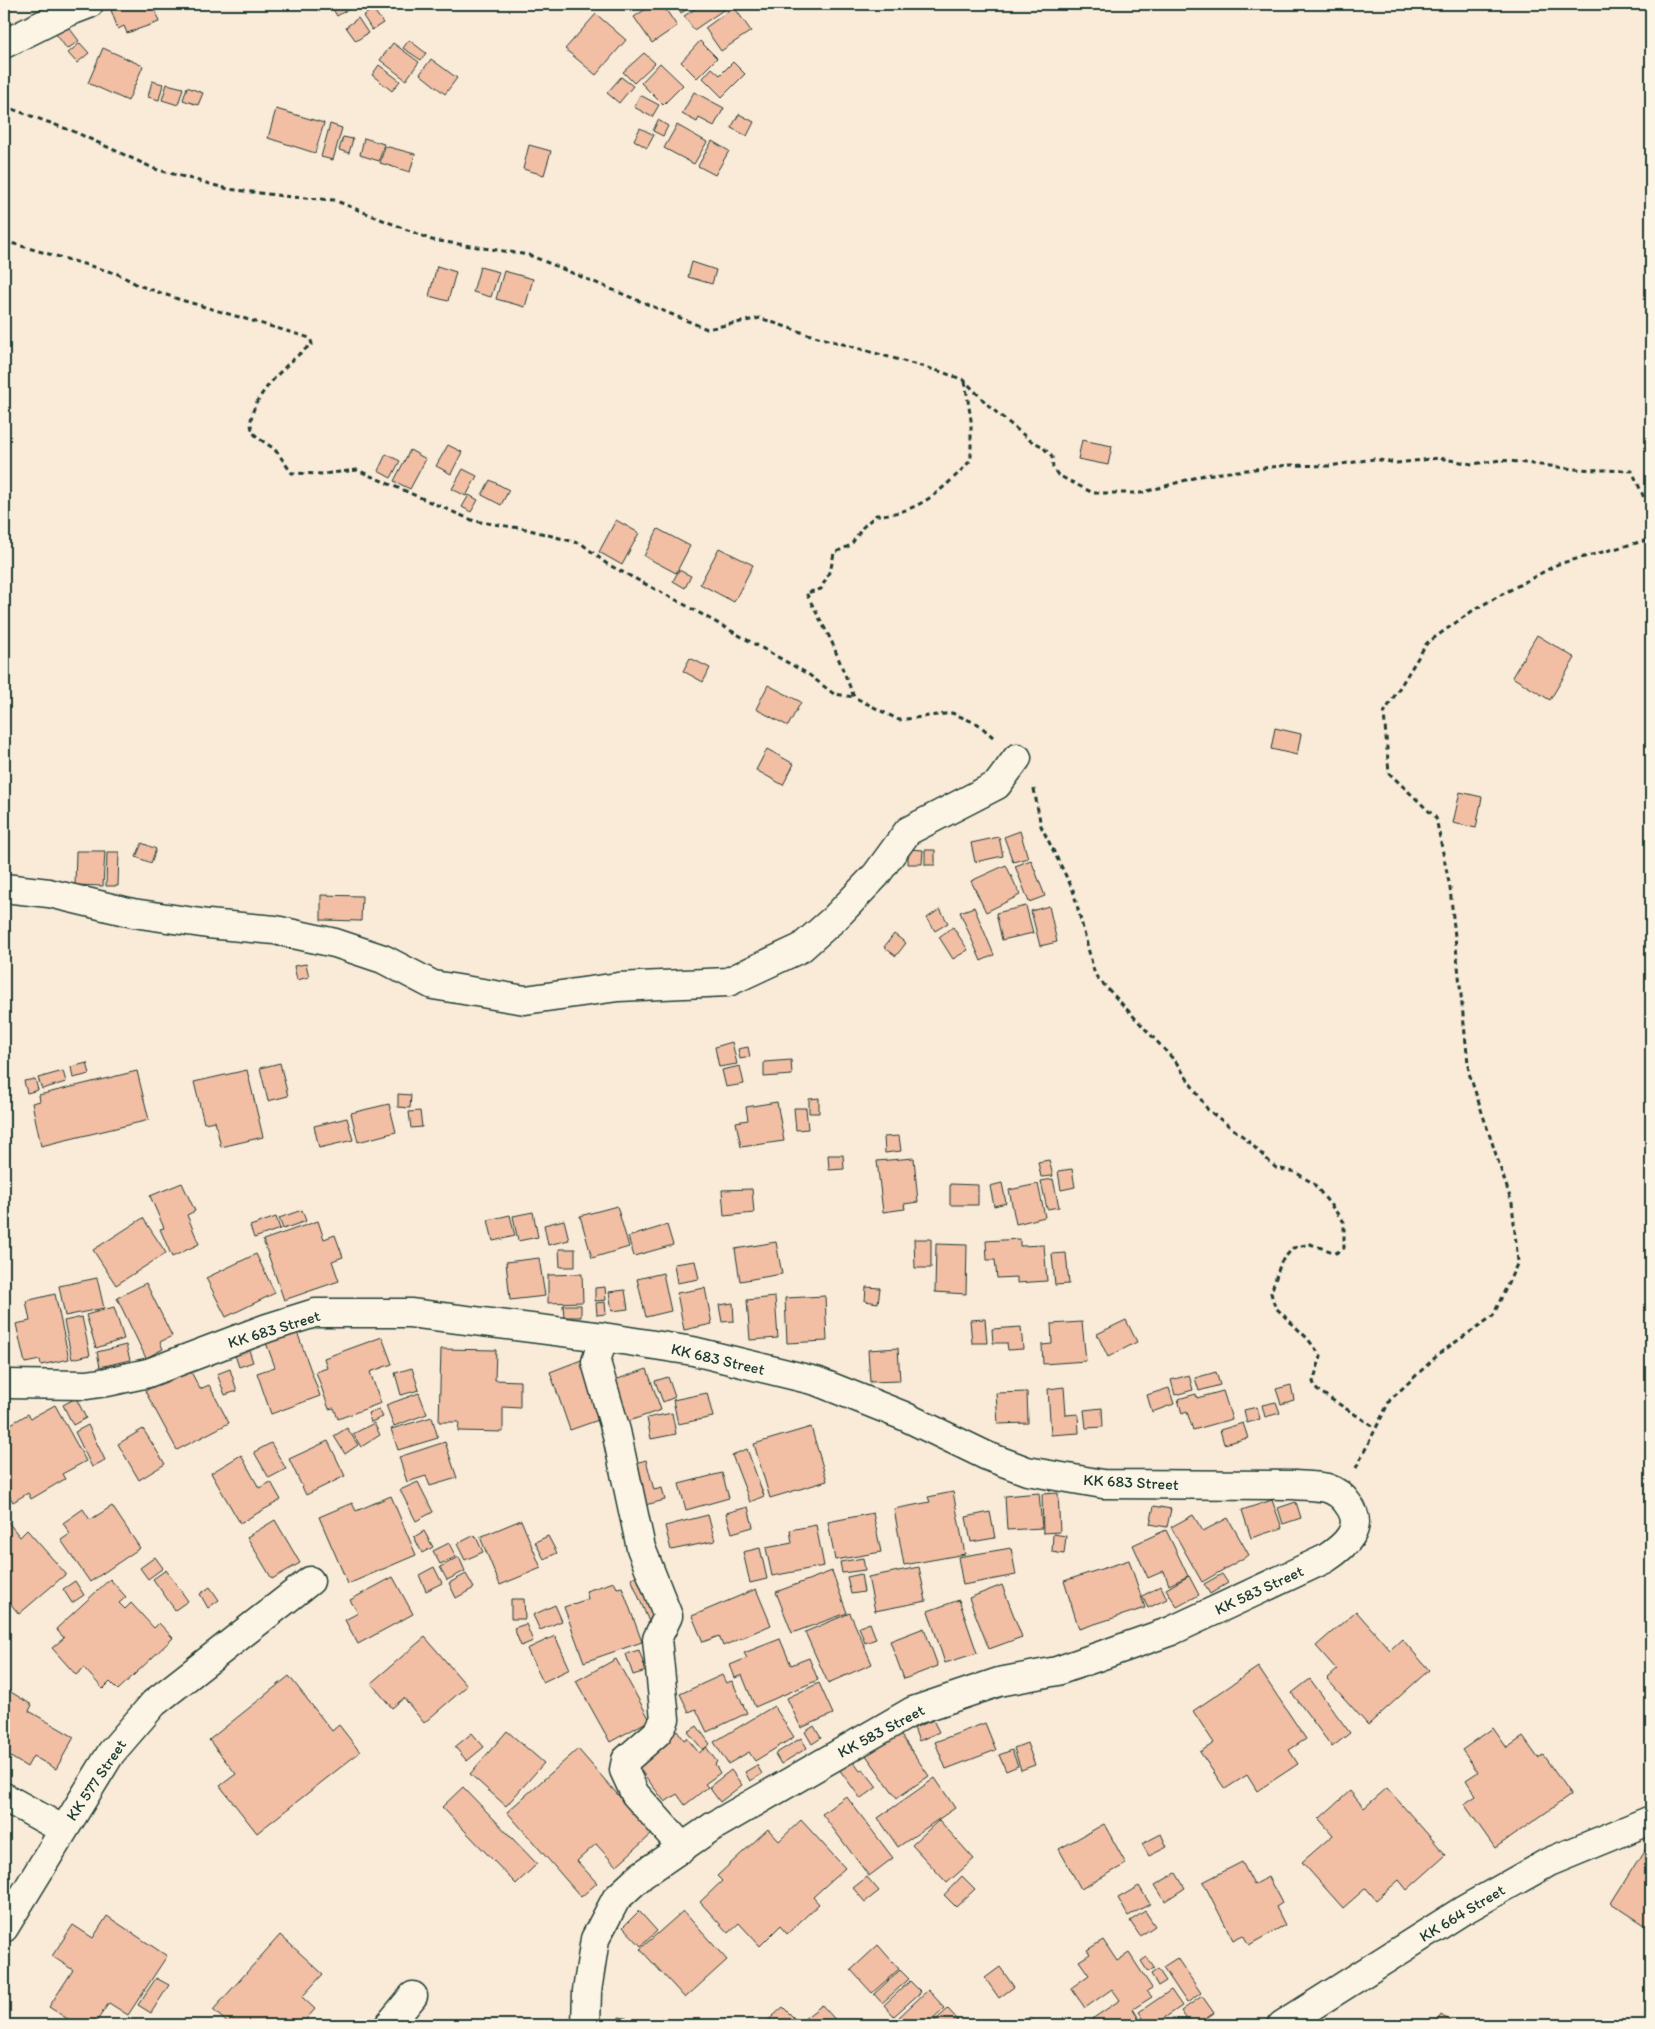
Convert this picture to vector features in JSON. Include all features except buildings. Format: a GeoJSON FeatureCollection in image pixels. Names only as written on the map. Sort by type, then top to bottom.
{"type":"FeatureCollection","features":[{"type":"Feature","properties":{"kind":"street"},"geometry":{"type":"LineString","coordinates":[[4,44],[68,12],[89,4]]}},
{"type":"Feature","properties":{"kind":"street"},"geometry":{"type":"LineString","coordinates":[[4,888],[49,893],[142,915],[208,924],[275,930],[335,943],[383,958],[433,985],[525,1000],[618,987],[728,982],[801,948],[835,918],[876,875],[908,831],[997,785],[1016,758]]}},
{"type":"Feature","properties":{"kind":"street","name":"KK 683 Street"},"geometry":{"type":"LineString","coordinates":[[4,1384],[87,1385],[148,1373],[267,1328],[315,1313],[410,1313],[603,1337],[693,1351],[816,1381],[904,1416],[988,1456],[1028,1470],[1102,1484],[1295,1485],[1327,1488],[1343,1495]]}},
{"type":"Feature","properties":{"kind":"street"},"geometry":{"type":"LineString","coordinates":[[603,1337],[596,1362],[616,1431],[641,1548],[668,1616],[657,1639],[665,1719],[658,1732],[626,1760],[624,1770],[635,1794],[683,1848]]}},
{"type":"Feature","properties":{"kind":"street","name":"KK 583 Street"},"geometry":{"type":"LineString","coordinates":[[586,2025],[587,1991],[594,1939],[616,1899],[642,1875],[712,1827],[913,1710],[999,1682],[1057,1671],[1171,1631],[1325,1559],[1347,1542],[1352,1536],[1356,1522],[1352,1509],[1343,1495]]}},
{"type":"Feature","properties":{"kind":"street","name":"KK 577 Street"},"geometry":{"type":"LineString","coordinates":[[4,1928],[111,1753],[154,1703],[310,1580]]}},
{"type":"Feature","properties":{"kind":"street"},"geometry":{"type":"LineString","coordinates":[[4,1797],[64,1830]]}},
{"type":"Feature","properties":{"kind":"street","name":"KK 664 Street"},"geometry":{"type":"LineString","coordinates":[[1282,2025],[1462,1911],[1549,1862],[1651,1820]]}},
{"type":"Feature","properties":{"kind":"street"},"geometry":{"type":"LineString","coordinates":[[389,2025],[413,1996]]}},
{"type":"Feature","properties":{"kind":"path"},"geometry":{"type":"LineString","coordinates":[[4,106],[75,132],[155,169],[228,189],[334,200],[432,240],[530,254],[707,329],[760,318],[964,380],[990,407],[1031,441],[1042,446],[1052,457],[1053,468],[1058,475],[1093,493],[1141,493],[1204,475],[1289,465],[1329,466],[1374,459],[1397,463],[1439,458],[1472,464],[1501,460],[1574,469],[1632,471],[1651,513]]}},
{"type":"Feature","properties":{"kind":"path"},"geometry":{"type":"LineString","coordinates":[[4,241],[118,274],[138,285],[170,296],[310,338],[312,344],[287,363],[255,407],[251,427],[254,435],[274,450],[292,473],[357,470],[474,521],[526,528],[582,544],[607,564],[678,600],[808,674],[834,694],[854,697],[899,720],[952,713],[978,724],[1016,758],[1033,782],[1041,826],[1073,890],[1095,975],[1176,1062],[1208,1110],[1245,1138],[1276,1168],[1295,1172],[1314,1184],[1344,1222],[1344,1248],[1336,1253],[1310,1244],[1293,1248],[1281,1262],[1271,1293],[1275,1307],[1307,1338],[1321,1356],[1313,1382],[1317,1390],[1376,1428]]}},
{"type":"Feature","properties":{"kind":"path"},"geometry":{"type":"LineString","coordinates":[[854,697],[830,640],[806,593],[821,589],[831,568],[834,553],[851,545],[862,528],[876,515],[893,515],[920,505],[948,485],[971,460],[971,420],[964,380]]}},
{"type":"Feature","properties":{"kind":"path"},"geometry":{"type":"LineString","coordinates":[[1343,1495],[1390,1400],[1440,1353],[1493,1316],[1518,1262],[1512,1203],[1469,1073],[1450,888],[1436,818],[1389,773],[1384,713],[1427,643],[1475,609],[1558,564],[1651,539]]}}]}
